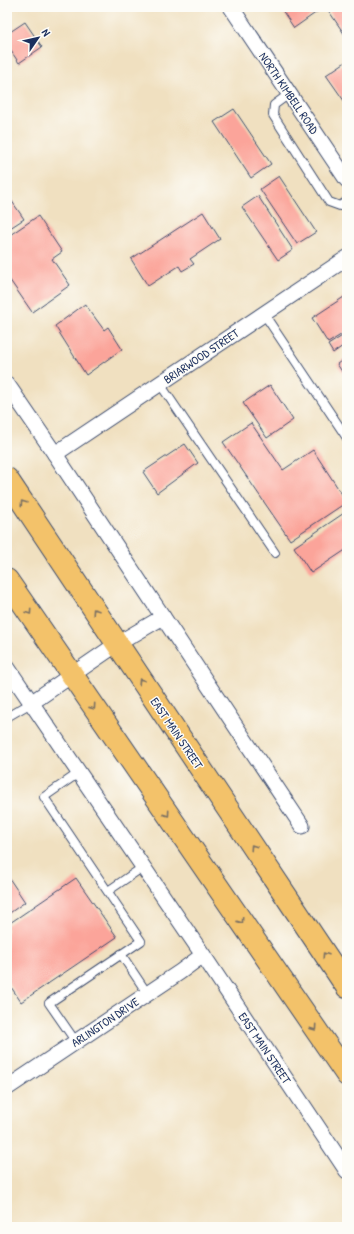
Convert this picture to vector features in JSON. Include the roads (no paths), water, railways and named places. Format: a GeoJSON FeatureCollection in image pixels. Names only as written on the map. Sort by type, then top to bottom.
{"type":"FeatureCollection","features":[{"type":"Feature","properties":{"kind":"highway","name":"EAST MAIN STREET"},"geometry":{"type":"LineString","coordinates":[[7,479],[347,987]]}},
{"type":"Feature","properties":{"kind":"highway"},"geometry":{"type":"LineString","coordinates":[[7,580],[347,1075]]}},
{"type":"Feature","properties":{"kind":"street","name":"NORTH KIMBELL ROAD"},"geometry":{"type":"LineString","coordinates":[[231,7],[347,180]]}},
{"type":"Feature","properties":{"kind":"street","name":"BRIARWOOD STREET"},"geometry":{"type":"LineString","coordinates":[[55,454],[264,314],[345,263]]}},
{"type":"Feature","properties":{"kind":"street"},"geometry":{"type":"LineString","coordinates":[[7,384],[302,826]]}},
{"type":"Feature","properties":{"kind":"street"},"geometry":{"type":"LineString","coordinates":[[31,703],[116,644],[162,617]]}},
{"type":"Feature","properties":{"kind":"street","name":"EAST MAIN STREET"},"geometry":{"type":"LineString","coordinates":[[7,667],[80,772],[347,1171]]}},
{"type":"Feature","properties":{"kind":"street","name":"ARLINGTON DRIVE"},"geometry":{"type":"LineString","coordinates":[[7,1088],[203,955]]}},
{"type":"Feature","properties":{"kind":"lane"},"geometry":{"type":"LineString","coordinates":[[289,94],[274,105],[272,114],[329,202],[340,206],[347,201]]}},
{"type":"Feature","properties":{"kind":"lane"},"geometry":{"type":"LineString","coordinates":[[264,314],[347,438]]}},
{"type":"Feature","properties":{"kind":"lane"},"geometry":{"type":"LineString","coordinates":[[160,384],[275,553]]}},
{"type":"Feature","properties":{"kind":"lane"},"geometry":{"type":"LineString","coordinates":[[7,718],[31,703]]}},
{"type":"Feature","properties":{"kind":"lane"},"geometry":{"type":"LineString","coordinates":[[76,1042],[49,1003],[141,941],[44,797],[80,772]]}},
{"type":"Feature","properties":{"kind":"lane"},"geometry":{"type":"LineString","coordinates":[[108,891],[143,867]]}},
{"type":"Feature","properties":{"kind":"lane"},"geometry":{"type":"LineString","coordinates":[[121,954],[147,993]]}}]}
